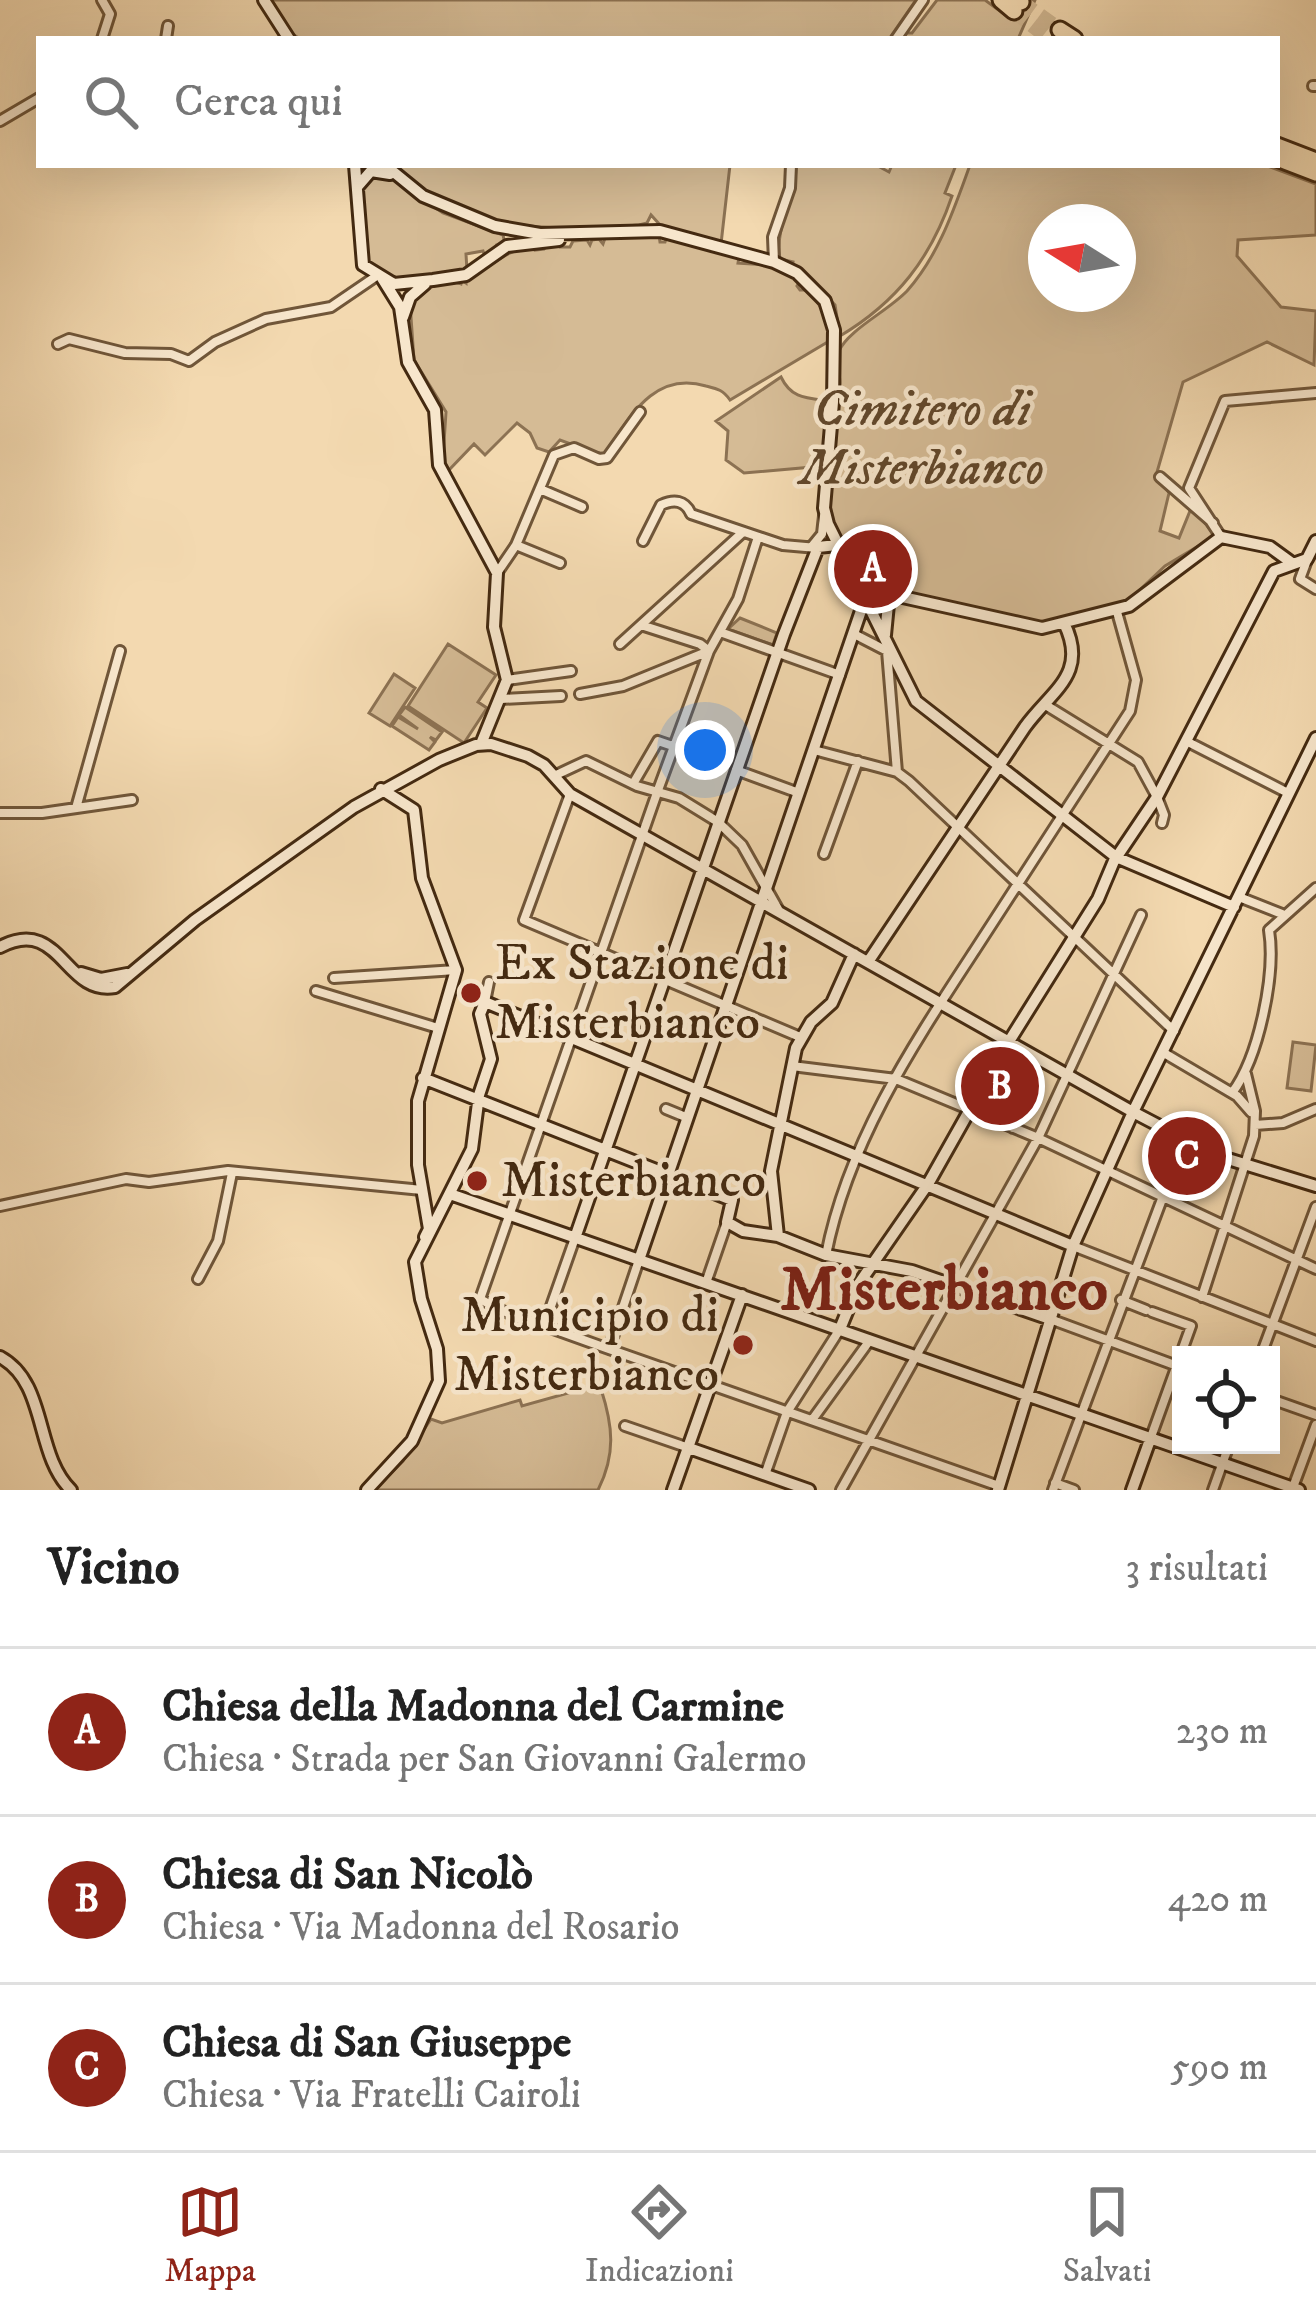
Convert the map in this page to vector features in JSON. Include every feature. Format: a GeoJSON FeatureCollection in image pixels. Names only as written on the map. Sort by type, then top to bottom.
{"type":"FeatureCollection","features":[{"type":"Feature","properties":{"kind":"highway"},"geometry":{"type":"LineString","coordinates":[[1280,147],[1316,161]]}},
{"type":"Feature","properties":{"kind":"highway"},"geometry":{"type":"LineString","coordinates":[[1280,159],[1316,173]]}},
{"type":"Feature","properties":{"kind":"street"},"geometry":{"type":"LineString","coordinates":[[102,0],[110,14],[105,36]]}},
{"type":"Feature","properties":{"kind":"street"},"geometry":{"type":"LineString","coordinates":[[898,36],[923,0]]}},
{"type":"Feature","properties":{"kind":"street"},"geometry":{"type":"LineString","coordinates":[[265,3],[288,36]]}},
{"type":"Feature","properties":{"kind":"street"},"geometry":{"type":"LineString","coordinates":[[166,36],[168,26]]}},
{"type":"Feature","properties":{"kind":"street"},"geometry":{"type":"LineString","coordinates":[[0,122],[36,100]]}},
{"type":"Feature","properties":{"kind":"street"},"geometry":{"type":"LineString","coordinates":[[355,168],[363,265],[394,284],[473,272],[507,246],[660,231],[774,262],[808,282],[831,317],[833,401],[824,508],[814,551],[544,1326]]}},
{"type":"Feature","properties":{"kind":"street"},"geometry":{"type":"LineString","coordinates":[[388,168],[403,182]]}},
{"type":"Feature","properties":{"kind":"street"},"geometry":{"type":"LineString","coordinates":[[774,262],[772,237],[790,188],[791,168]]}},
{"type":"Feature","properties":{"kind":"street"},"geometry":{"type":"LineString","coordinates":[[358,186],[367,173],[377,170],[448,209],[495,226],[540,234],[598,235]]}},
{"type":"Feature","properties":{"kind":"street"},"geometry":{"type":"LineString","coordinates":[[495,226],[508,235],[507,246]]}},
{"type":"Feature","properties":{"kind":"street"},"geometry":{"type":"LineString","coordinates":[[380,277],[400,307],[408,362],[435,410],[439,465],[497,573]]}},
{"type":"Feature","properties":{"kind":"street"},"geometry":{"type":"LineString","coordinates":[[58,344],[69,339],[125,353],[171,354],[189,361],[215,342],[266,319],[331,307],[380,277]]}},
{"type":"Feature","properties":{"kind":"street"},"geometry":{"type":"LineString","coordinates":[[402,326],[410,297],[433,280]]}},
{"type":"Feature","properties":{"kind":"street"},"geometry":{"type":"LineString","coordinates":[[1221,537],[1189,488],[1225,401],[1316,393]]}},
{"type":"Feature","properties":{"kind":"street"},"geometry":{"type":"LineString","coordinates":[[486,744],[507,680],[494,627],[497,573],[516,545],[554,455],[574,448],[607,458],[640,412]]}},
{"type":"Feature","properties":{"kind":"street"},"geometry":{"type":"LineString","coordinates":[[1160,477],[1214,524]]}},
{"type":"Feature","properties":{"kind":"street"},"geometry":{"type":"LineString","coordinates":[[540,489],[581,507]]}},
{"type":"Feature","properties":{"kind":"street"},"geometry":{"type":"LineString","coordinates":[[643,541],[661,505],[672,500],[684,503],[691,514],[814,551],[835,540]]}},
{"type":"Feature","properties":{"kind":"street"},"geometry":{"type":"LineString","coordinates":[[824,508],[835,540],[916,701],[1116,857],[1282,914]]}},
{"type":"Feature","properties":{"kind":"street"},"geometry":{"type":"LineString","coordinates":[[620,644],[743,532]]}},
{"type":"Feature","properties":{"kind":"street"},"geometry":{"type":"LineString","coordinates":[[758,537],[738,599],[710,651],[674,746],[480,1299],[544,1326],[999,1488],[1074,1246],[1133,1112],[1316,738]]}},
{"type":"Feature","properties":{"kind":"street"},"geometry":{"type":"LineString","coordinates":[[864,597],[891,595],[1024,626],[1064,623],[1117,612],[1221,537],[1270,547],[1316,589]]}},
{"type":"Feature","properties":{"kind":"street"},"geometry":{"type":"LineString","coordinates":[[760,1490],[787,1412],[840,1329],[858,1286],[928,1184],[968,1109],[1076,934],[1116,857],[1157,797],[1274,571],[1296,569],[1316,541]]}},
{"type":"Feature","properties":{"kind":"street"},"geometry":{"type":"LineString","coordinates":[[516,545],[560,562]]}},
{"type":"Feature","properties":{"kind":"street"},"geometry":{"type":"LineString","coordinates":[[891,595],[887,646],[897,772]]}},
{"type":"Feature","properties":{"kind":"street"},"geometry":{"type":"LineString","coordinates":[[609,1349],[864,597]]}},
{"type":"Feature","properties":{"kind":"street"},"geometry":{"type":"LineString","coordinates":[[826,1255],[837,1204],[896,1079],[1130,711],[1137,689],[1117,612]]}},
{"type":"Feature","properties":{"kind":"street"},"geometry":{"type":"LineString","coordinates":[[868,962],[1042,703],[1070,674],[1074,646],[1064,623]]}},
{"type":"Feature","properties":{"kind":"street"},"geometry":{"type":"LineString","coordinates":[[641,625],[710,651]]}},
{"type":"Feature","properties":{"kind":"street"},"geometry":{"type":"LineString","coordinates":[[720,632],[840,675]]}},
{"type":"Feature","properties":{"kind":"street"},"geometry":{"type":"LineString","coordinates":[[853,638],[887,646]]}},
{"type":"Feature","properties":{"kind":"street"},"geometry":{"type":"LineString","coordinates":[[76,808],[120,651]]}},
{"type":"Feature","properties":{"kind":"street"},"geometry":{"type":"LineString","coordinates":[[580,694],[623,686],[710,651]]}},
{"type":"Feature","properties":{"kind":"street"},"geometry":{"type":"LineString","coordinates":[[507,680],[571,671]]}},
{"type":"Feature","properties":{"kind":"street"},"geometry":{"type":"LineString","coordinates":[[501,699],[561,696]]}},
{"type":"Feature","properties":{"kind":"street"},"geometry":{"type":"LineString","coordinates":[[1042,703],[1138,762],[1157,797],[1162,823]]}},
{"type":"Feature","properties":{"kind":"street"},"geometry":{"type":"LineString","coordinates":[[634,784],[658,740],[699,755]]}},
{"type":"Feature","properties":{"kind":"street"},"geometry":{"type":"LineString","coordinates":[[1186,741],[1288,793]]}},
{"type":"Feature","properties":{"kind":"street"},"geometry":{"type":"LineString","coordinates":[[0,947],[35,940],[48,945],[82,980],[103,989],[116,987],[195,920],[381,789],[486,744],[528,755],[556,775],[570,794],[702,868],[765,896]]}},
{"type":"Feature","properties":{"kind":"street"},"geometry":{"type":"LineString","coordinates":[[814,750],[897,772],[1174,1030]]}},
{"type":"Feature","properties":{"kind":"street"},"geometry":{"type":"LineString","coordinates":[[556,775],[586,761],[634,784],[679,798],[718,822],[742,845],[765,896],[780,912],[1133,1112],[1247,1166],[1316,1186]]}},
{"type":"Feature","properties":{"kind":"street"},"geometry":{"type":"LineString","coordinates":[[824,854],[858,761]]}},
{"type":"Feature","properties":{"kind":"street"},"geometry":{"type":"LineString","coordinates":[[736,770],[799,793]]}},
{"type":"Feature","properties":{"kind":"street"},"geometry":{"type":"LineString","coordinates":[[367,1490],[412,1441],[439,1381],[437,1349],[415,1262],[429,1229],[416,1144],[423,1078],[456,970],[422,878],[414,810],[381,789]]}},
{"type":"Feature","properties":{"kind":"street"},"geometry":{"type":"LineString","coordinates":[[570,794],[524,920],[800,1037]]}},
{"type":"Feature","properties":{"kind":"street"},"geometry":{"type":"LineString","coordinates":[[0,813],[132,800]]}},
{"type":"Feature","properties":{"kind":"street"},"geometry":{"type":"LineString","coordinates":[[1202,1297],[1247,1166],[1255,1126],[1246,1074],[1273,956],[1269,930],[1316,888]]}},
{"type":"Feature","properties":{"kind":"street"},"geometry":{"type":"LineString","coordinates":[[841,1490],[1038,1138],[1141,915]]}},
{"type":"Feature","properties":{"kind":"street"},"geometry":{"type":"LineString","coordinates":[[778,1236],[771,1171],[792,1066],[800,1037],[832,1003],[854,954]]}},
{"type":"Feature","properties":{"kind":"street"},"geometry":{"type":"LineString","coordinates":[[334,978],[456,970]]}},
{"type":"Feature","properties":{"kind":"street"},"geometry":{"type":"LineString","coordinates":[[415,1262],[472,1149],[478,1101],[491,1059],[480,1014],[488,1003],[489,982]]}},
{"type":"Feature","properties":{"kind":"street"},"geometry":{"type":"LineString","coordinates":[[316,991],[438,1028]]}},
{"type":"Feature","properties":{"kind":"street"},"geometry":{"type":"LineString","coordinates":[[488,1003],[1316,1341]]}},
{"type":"Feature","properties":{"kind":"street"},"geometry":{"type":"LineString","coordinates":[[1008,1043],[1013,1128]]}},
{"type":"Feature","properties":{"kind":"street"},"geometry":{"type":"LineString","coordinates":[[1164,1053],[1246,1104],[1255,1126]]}},
{"type":"Feature","properties":{"kind":"street"},"geometry":{"type":"LineString","coordinates":[[792,1066],[896,1079],[1038,1138],[1316,1269]]}},
{"type":"Feature","properties":{"kind":"street"},"geometry":{"type":"LineString","coordinates":[[1232,1093],[1246,1074]]}},
{"type":"Feature","properties":{"kind":"street"},"geometry":{"type":"LineString","coordinates":[[423,1078],[732,1200],[706,1283]]}},
{"type":"Feature","properties":{"kind":"street"},"geometry":{"type":"LineString","coordinates":[[666,1109],[688,1118]]}},
{"type":"Feature","properties":{"kind":"street"},"geometry":{"type":"LineString","coordinates":[[1255,1126],[1282,1123],[1316,1109]]}},
{"type":"Feature","properties":{"kind":"street"},"geometry":{"type":"LineString","coordinates":[[1074,1490],[1054,1487],[1192,1119]]}},
{"type":"Feature","properties":{"kind":"street"},"geometry":{"type":"LineString","coordinates":[[0,1206],[126,1179],[149,1182],[232,1173],[422,1190]]}},
{"type":"Feature","properties":{"kind":"street"},"geometry":{"type":"LineString","coordinates":[[198,1279],[218,1241],[232,1173]]}},
{"type":"Feature","properties":{"kind":"street"},"geometry":{"type":"LineString","coordinates":[[451,1194],[1295,1489],[1316,1425]]}},
{"type":"Feature","properties":{"kind":"street"},"geometry":{"type":"LineString","coordinates":[[1265,1346],[1316,1207]]}},
{"type":"Feature","properties":{"kind":"street"},"geometry":{"type":"LineString","coordinates":[[727,1222],[826,1255],[954,1284],[1172,1364]]}},
{"type":"Feature","properties":{"kind":"street"},"geometry":{"type":"LineString","coordinates":[[674,1490],[742,1295]]}},
{"type":"Feature","properties":{"kind":"street"},"geometry":{"type":"LineString","coordinates":[[1121,1300],[1191,1326],[1185,1346]]}},
{"type":"Feature","properties":{"kind":"street"},"geometry":{"type":"LineString","coordinates":[[812,1421],[871,1339]]}},
{"type":"Feature","properties":{"kind":"street"},"geometry":{"type":"LineString","coordinates":[[0,1358],[14,1366],[26,1382],[57,1473],[71,1490]]}},
{"type":"Feature","properties":{"kind":"street"},"geometry":{"type":"LineString","coordinates":[[1132,1490],[1172,1384]]}},
{"type":"Feature","properties":{"kind":"street"},"geometry":{"type":"LineString","coordinates":[[1280,1402],[1316,1415]]}},
{"type":"Feature","properties":{"kind":"street"},"geometry":{"type":"LineString","coordinates":[[625,1426],[809,1490]]}},
{"type":"Feature","properties":{"kind":"street"},"geometry":{"type":"LineString","coordinates":[[1213,1490],[1226,1454]]}},
{"type":"Feature","properties":{"kind":"green space"},"geometry":{"type":"Polygon","coordinates":[[[271,0],[916,0],[891,36],[291,33],[271,0]]]}},
{"type":"Feature","properties":{"kind":"green space"},"geometry":{"type":"Polygon","coordinates":[[[937,0],[985,0],[1008,17],[1022,0],[1035,0],[1019,36],[904,36],[937,0]]]}},
{"type":"Feature","properties":{"kind":"green space"},"geometry":{"type":"Polygon","coordinates":[[[394,168],[730,168],[721,244],[661,226],[651,215],[639,225],[603,227],[507,223],[448,203],[394,168]]]}},
{"type":"Feature","properties":{"kind":"green space"},"geometry":{"type":"Polygon","coordinates":[[[796,168],[882,168],[889,172],[891,168],[955,168],[945,193],[952,196],[922,259],[895,293],[840,336],[835,305],[792,267],[793,262],[780,259],[780,235],[796,168]]]}},
{"type":"Feature","properties":{"kind":"green space","name":"Cimitero di Misterbianco"},"geometry":{"type":"Polygon","coordinates":[[[969,168],[1273,168],[1316,184],[1316,235],[1238,240],[1237,256],[1281,307],[1316,311],[1314,365],[1267,342],[1183,382],[1157,472],[1169,493],[1160,531],[1179,538],[1192,506],[1215,536],[1165,566],[1125,604],[1040,623],[892,591],[895,577],[888,574],[869,580],[862,558],[849,561],[829,512],[839,351],[907,291],[928,262],[969,168]]]}},
{"type":"Feature","properties":{"kind":"green space"},"geometry":{"type":"Polygon","coordinates":[[[368,175],[386,175],[443,213],[503,235],[505,244],[497,245],[498,250],[486,259],[483,251],[466,254],[467,271],[400,281],[367,263],[361,188],[368,175]]]}},
{"type":"Feature","properties":{"kind":"green space"},"geometry":{"type":"Polygon","coordinates":[[[659,235],[660,242],[667,236],[739,257],[738,263],[770,265],[801,280],[797,286],[809,290],[828,318],[831,340],[730,400],[717,389],[687,383],[657,391],[633,413],[603,456],[560,440],[549,452],[537,448],[530,433],[517,423],[485,455],[474,444],[448,471],[443,458],[446,412],[414,360],[410,303],[440,283],[466,283],[523,248],[544,249],[549,243],[570,247],[573,241],[587,240],[590,245],[599,239],[603,244],[605,238],[659,235]]]}},
{"type":"Feature","properties":{"kind":"green space"},"geometry":{"type":"Polygon","coordinates":[[[781,377],[794,393],[828,401],[824,453],[814,453],[812,467],[744,473],[726,460],[728,431],[716,421],[781,377]]]}},
{"type":"Feature","properties":{"kind":"green space"},"geometry":{"type":"Polygon","coordinates":[[[740,618],[777,633],[773,645],[728,629],[740,618]]]}},
{"type":"Feature","properties":{"kind":"green space"},"geometry":{"type":"Polygon","coordinates":[[[448,644],[496,675],[478,702],[487,708],[464,743],[408,706],[448,644]]]}},
{"type":"Feature","properties":{"kind":"green space"},"geometry":{"type":"Polygon","coordinates":[[[394,674],[415,688],[390,726],[369,713],[394,674]]]}},
{"type":"Feature","properties":{"kind":"green space"},"geometry":{"type":"Polygon","coordinates":[[[405,707],[442,732],[436,740],[430,737],[435,742],[429,750],[392,726],[398,717],[418,729],[399,715],[405,707]]]}},
{"type":"Feature","properties":{"kind":"green space"},"geometry":{"type":"Polygon","coordinates":[[[1293,1042],[1316,1045],[1311,1091],[1287,1088],[1293,1042]]]}},
{"type":"Feature","properties":{"kind":"green space"},"geometry":{"type":"Polygon","coordinates":[[[586,1388],[601,1389],[610,1428],[608,1464],[598,1490],[374,1490],[403,1461],[431,1419],[442,1423],[520,1400],[522,1406],[586,1388]]]}},
{"type":"Feature","properties":{"kind":"tunnel"},"geometry":{"type":"LineString","coordinates":[[1021,2],[1060,30]]}},
{"type":"Feature","properties":{"kind":"tunnel"},"geometry":{"type":"LineString","coordinates":[[1014,11],[1046,36]]}},
{"type":"Feature","properties":{"kind":"place","name":"Chiesa della Madonna del Carmine"},"geometry":{"type":"Point","coordinates":[873,569]}},
{"type":"Feature","properties":{"kind":"place","name":"Ex Stazione di Misterbianco"},"geometry":{"type":"Point","coordinates":[471,993]}},
{"type":"Feature","properties":{"kind":"place","name":"Chiesa di San Nicolò"},"geometry":{"type":"Point","coordinates":[1000,1086]}},
{"type":"Feature","properties":{"kind":"place","name":"Chiesa di San Giuseppe"},"geometry":{"type":"Point","coordinates":[1187,1156]}},
{"type":"Feature","properties":{"kind":"place","name":"Misterbianco"},"geometry":{"type":"Point","coordinates":[477,1181]}},
{"type":"Feature","properties":{"kind":"place","name":"Municipio di Misterbianco"},"geometry":{"type":"Point","coordinates":[743,1345]}},
{"type":"Feature","properties":{"kind":"district","name":"Misterbianco"},"geometry":{"type":"Point","coordinates":[944,1291]}}]}
